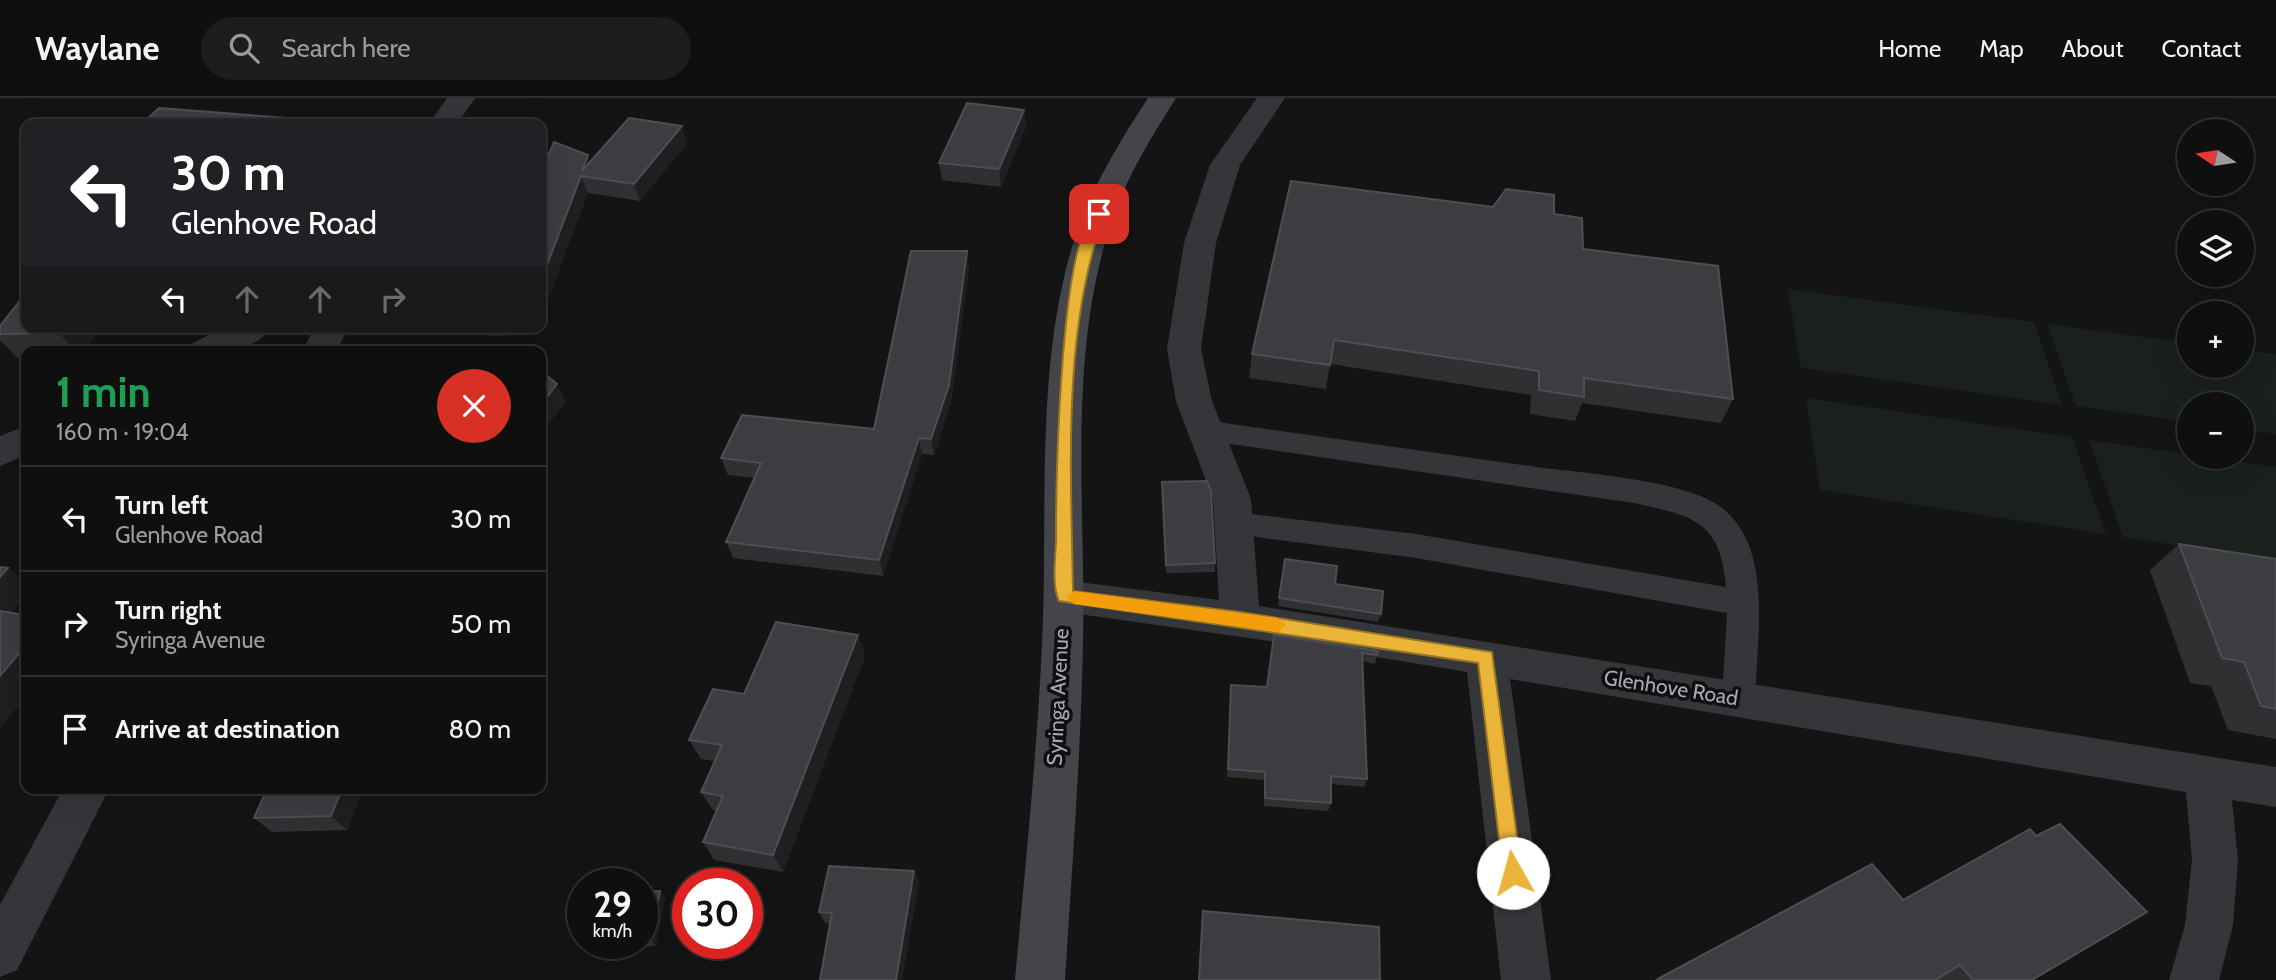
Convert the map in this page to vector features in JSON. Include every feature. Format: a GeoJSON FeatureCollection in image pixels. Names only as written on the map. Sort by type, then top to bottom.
{"type":"FeatureCollection","features":[{"type":"Feature","properties":{"kind":"street"},"geometry":{"type":"LineString","coordinates":[[446,119],[461,98]]}},
{"type":"Feature","properties":{"kind":"street","name":"Syringa Avenue"},"geometry":{"type":"LineString","coordinates":[[1040,980],[1064,596],[1063,441],[1073,316],[1085,250],[1123,158],[1162,98]]}},
{"type":"Feature","properties":{"kind":"street"},"geometry":{"type":"LineString","coordinates":[[1240,619],[1232,499],[1194,401],[1184,349],[1200,243],[1225,165],[1271,98]]}},
{"type":"Feature","properties":{"kind":"street"},"geometry":{"type":"LineString","coordinates":[[214,346],[242,333]]}},
{"type":"Feature","properties":{"kind":"street"},"geometry":{"type":"LineString","coordinates":[[0,452],[21,442]]}},
{"type":"Feature","properties":{"kind":"street","name":"Glenhove Road"},"geometry":{"type":"LineString","coordinates":[[1064,596],[1240,619],[1486,657],[2276,788]]}},
{"type":"Feature","properties":{"kind":"street"},"geometry":{"type":"LineString","coordinates":[[1486,657],[1526,980]]}},
{"type":"Feature","properties":{"kind":"street"},"geometry":{"type":"LineString","coordinates":[[2194,980],[2209,925],[2216,860],[2207,776]]}},
{"type":"Feature","properties":{"kind":"street"},"geometry":{"type":"LineString","coordinates":[[0,953],[84,794]]}},
{"type":"Feature","properties":{"kind":"lane"},"geometry":{"type":"LineString","coordinates":[[1204,430],[1634,492],[1698,508],[1714,517],[1727,531],[1734,550],[1744,603],[1738,699]]}},
{"type":"Feature","properties":{"kind":"lane"},"geometry":{"type":"LineString","coordinates":[[1234,523],[1416,546],[1744,603]]}},
{"type":"Feature","properties":{"kind":"shaded area"},"geometry":{"type":"Polygon","coordinates":[[[1788,289],[2034,322],[2062,405],[1801,368],[1788,289]]]}},
{"type":"Feature","properties":{"kind":"shaded area"},"geometry":{"type":"Polygon","coordinates":[[[2047,324],[2177,341],[2177,378],[2254,378],[2254,351],[2276,354],[2276,434],[2254,431],[2254,392],[2177,392],[2177,420],[2076,406],[2047,324]]]}},
{"type":"Feature","properties":{"kind":"shaded area"},"geometry":{"type":"Polygon","coordinates":[[[1806,398],[2072,437],[2106,534],[1820,490],[1806,398]]]}},
{"type":"Feature","properties":{"kind":"shaded area"},"geometry":{"type":"Polygon","coordinates":[[[2089,440],[2177,453],[2177,469],[2254,469],[2254,464],[2276,467],[2276,561],[2123,537],[2089,440]]]}},
{"type":"Feature","properties":{"kind":"building"},"geometry":{"type":"Polygon","coordinates":[[[967,103],[1024,110],[999,169],[939,163],[967,103]]]}},
{"type":"Feature","properties":{"kind":"building"},"geometry":{"type":"Polygon","coordinates":[[[159,108],[300,119],[147,119],[159,108]]]}},
{"type":"Feature","properties":{"kind":"building"},"geometry":{"type":"Polygon","coordinates":[[[629,118],[682,126],[634,184],[581,176],[546,268],[546,161],[554,142],[588,155],[582,171],[629,118]]]}},
{"type":"Feature","properties":{"kind":"building"},"geometry":{"type":"Polygon","coordinates":[[[1291,181],[1493,207],[1506,189],[1554,195],[1554,214],[1582,218],[1583,249],[1718,266],[1733,399],[1584,378],[1584,397],[1539,390],[1539,371],[1334,340],[1330,365],[1252,354],[1291,181]]]}},
{"type":"Feature","properties":{"kind":"building"},"geometry":{"type":"Polygon","coordinates":[[[911,251],[967,251],[949,385],[931,439],[919,438],[879,560],[726,542],[761,463],[721,458],[742,415],[874,429],[911,251]]]}},
{"type":"Feature","properties":{"kind":"building"},"geometry":{"type":"Polygon","coordinates":[[[21,299],[21,333],[59,333],[0,334],[0,326],[21,299]]]}},
{"type":"Feature","properties":{"kind":"building"},"geometry":{"type":"Polygon","coordinates":[[[546,375],[557,384],[546,398],[546,375]]]}},
{"type":"Feature","properties":{"kind":"building"},"geometry":{"type":"Polygon","coordinates":[[[1207,481],[1211,491],[1215,563],[1166,565],[1162,482],[1207,481]]]}},
{"type":"Feature","properties":{"kind":"building"},"geometry":{"type":"Polygon","coordinates":[[[2179,544],[2276,559],[2276,709],[2261,706],[2244,662],[2222,658],[2179,544]]]}},
{"type":"Feature","properties":{"kind":"building"},"geometry":{"type":"Polygon","coordinates":[[[1285,559],[1337,566],[1335,584],[1383,591],[1381,614],[1279,598],[1285,559]]]}},
{"type":"Feature","properties":{"kind":"building"},"geometry":{"type":"Polygon","coordinates":[[[0,567],[8,568],[0,577],[0,567]]]}},
{"type":"Feature","properties":{"kind":"building"},"geometry":{"type":"Polygon","coordinates":[[[0,611],[21,614],[21,651],[0,676],[0,611]]]}},
{"type":"Feature","properties":{"kind":"building"},"geometry":{"type":"Polygon","coordinates":[[[776,622],[858,635],[773,855],[703,842],[723,796],[701,792],[722,745],[689,740],[713,689],[744,694],[776,622]]]}},
{"type":"Feature","properties":{"kind":"building"},"geometry":{"type":"Polygon","coordinates":[[[1274,635],[1378,651],[1377,655],[1362,653],[1367,779],[1331,776],[1331,803],[1265,798],[1265,772],[1228,769],[1231,685],[1267,687],[1274,635]]]}},
{"type":"Feature","properties":{"kind":"building"},"geometry":{"type":"Polygon","coordinates":[[[265,794],[340,794],[331,816],[254,818],[265,794]]]}},
{"type":"Feature","properties":{"kind":"building"},"geometry":{"type":"Polygon","coordinates":[[[2060,824],[2147,912],[2032,980],[1973,980],[1960,965],[1935,980],[1656,980],[1872,864],[1903,900],[2030,829],[2036,836],[2060,824]]]}},
{"type":"Feature","properties":{"kind":"building"},"geometry":{"type":"Polygon","coordinates":[[[829,866],[914,871],[896,980],[820,980],[832,913],[819,912],[829,866]]]}},
{"type":"Feature","properties":{"kind":"building"},"geometry":{"type":"Polygon","coordinates":[[[1203,911],[1379,927],[1380,980],[1199,980],[1203,911]]]}},
{"type":"Feature","properties":{"kind":"slow traffic"},"geometry":{"type":"LineString","coordinates":[[1074,597],[1278,625]]}},
{"type":"Feature","properties":{"kind":"route"},"geometry":{"type":"LineString","coordinates":[[1099,214],[1085,250],[1073,316],[1063,441],[1064,596],[1240,619],[1486,657],[1513,873]]}}]}
